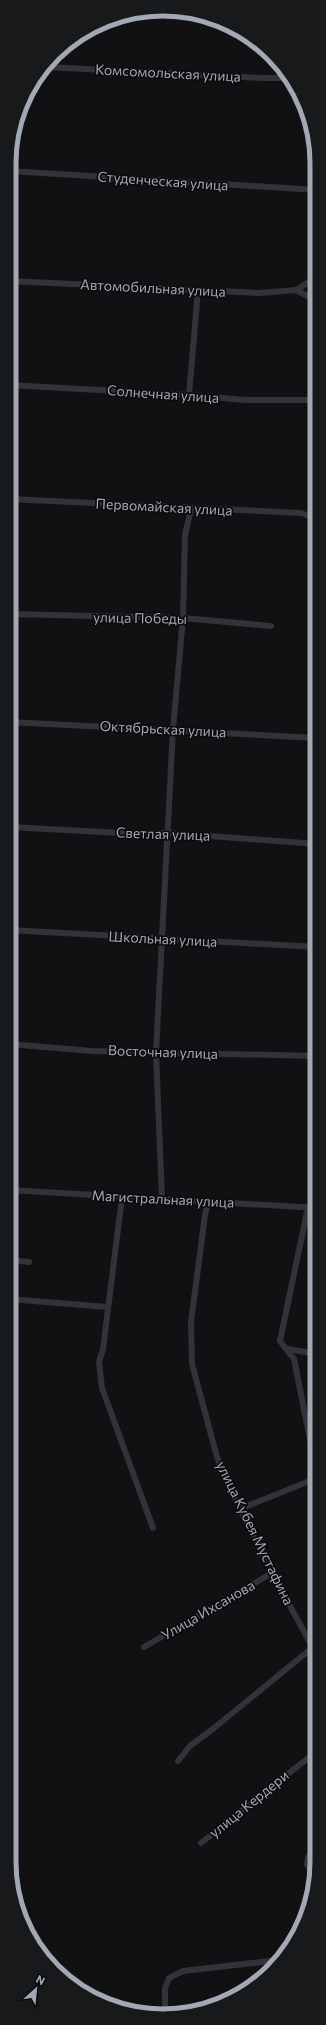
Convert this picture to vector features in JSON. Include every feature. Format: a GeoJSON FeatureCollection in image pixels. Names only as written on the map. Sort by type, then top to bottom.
{"type":"FeatureCollection","features":[{"type":"Feature","properties":{"kind":"street","name":"Комсомольская улица"},"geometry":{"type":"LineString","coordinates":[[51,67],[283,78]]}},
{"type":"Feature","properties":{"kind":"street","name":"Студенческая улица"},"geometry":{"type":"LineString","coordinates":[[16,171],[310,190]]}},
{"type":"Feature","properties":{"kind":"street","name":"Автомобильная улица"},"geometry":{"type":"LineString","coordinates":[[16,281],[259,293],[296,290]]}},
{"type":"Feature","properties":{"kind":"street"},"geometry":{"type":"LineString","coordinates":[[296,290],[310,281]]}},
{"type":"Feature","properties":{"kind":"street"},"geometry":{"type":"LineString","coordinates":[[188,395],[198,290]]}},
{"type":"Feature","properties":{"kind":"street"},"geometry":{"type":"LineString","coordinates":[[296,290],[310,297]]}},
{"type":"Feature","properties":{"kind":"street","name":"Солнечная улица"},"geometry":{"type":"LineString","coordinates":[[16,385],[188,395],[245,400],[310,400]]}},
{"type":"Feature","properties":{"kind":"street","name":"Первомайская улица"},"geometry":{"type":"LineString","coordinates":[[16,499],[191,509],[301,513],[310,516]]}},
{"type":"Feature","properties":{"kind":"street"},"geometry":{"type":"LineString","coordinates":[[162,1199],[156,1052],[173,729],[183,618],[185,535],[191,509]]}},
{"type":"Feature","properties":{"kind":"street","name":"улица Победы"},"geometry":{"type":"LineString","coordinates":[[16,614],[183,618],[271,626]]}},
{"type":"Feature","properties":{"kind":"street","name":"Октябрьская улица"},"geometry":{"type":"LineString","coordinates":[[16,722],[173,729],[310,738]]}},
{"type":"Feature","properties":{"kind":"street","name":"Светлая улица"},"geometry":{"type":"LineString","coordinates":[[16,827],[121,833],[168,833],[310,843]]}},
{"type":"Feature","properties":{"kind":"street","name":"Школьная улица"},"geometry":{"type":"LineString","coordinates":[[16,930],[310,947]]}},
{"type":"Feature","properties":{"kind":"street","name":"Восточная улица"},"geometry":{"type":"LineString","coordinates":[[16,1045],[92,1051],[310,1056]]}},
{"type":"Feature","properties":{"kind":"street","name":"Магистральная улица"},"geometry":{"type":"LineString","coordinates":[[16,1190],[308,1207]]}},
{"type":"Feature","properties":{"kind":"street"},"geometry":{"type":"LineString","coordinates":[[122,1197],[107,1307],[103,1349],[99,1362],[102,1388],[153,1528]]}},
{"type":"Feature","properties":{"kind":"street","name":"улица Кубея Мустафина"},"geometry":{"type":"LineString","coordinates":[[208,1202],[191,1322],[192,1364],[217,1457],[227,1482],[272,1573],[310,1638]]}},
{"type":"Feature","properties":{"kind":"street"},"geometry":{"type":"LineString","coordinates":[[308,1207],[280,1341],[288,1349],[294,1359],[310,1440]]}},
{"type":"Feature","properties":{"kind":"street"},"geometry":{"type":"LineString","coordinates":[[16,1261],[29,1262]]}},
{"type":"Feature","properties":{"kind":"street"},"geometry":{"type":"LineString","coordinates":[[16,1299],[107,1307]]}},
{"type":"Feature","properties":{"kind":"street"},"geometry":{"type":"LineString","coordinates":[[288,1349],[310,1353]]}},
{"type":"Feature","properties":{"kind":"street"},"geometry":{"type":"LineString","coordinates":[[240,1509],[310,1479]]}},
{"type":"Feature","properties":{"kind":"street","name":"Улица Ихсанова"},"geometry":{"type":"LineString","coordinates":[[144,1647],[272,1573]]}},
{"type":"Feature","properties":{"kind":"street"},"geometry":{"type":"LineString","coordinates":[[178,1761],[190,1746],[310,1650]]}},
{"type":"Feature","properties":{"kind":"street","name":"улица Кердери"},"geometry":{"type":"LineString","coordinates":[[201,1843],[310,1757]]}},
{"type":"Feature","properties":{"kind":"street"},"geometry":{"type":"LineString","coordinates":[[310,1856],[308,1857],[307,1864],[310,1868]]}},
{"type":"Feature","properties":{"kind":"street"},"geometry":{"type":"LineString","coordinates":[[165,2009],[165,1988],[169,1978],[183,1972],[272,1961]]}}]}
